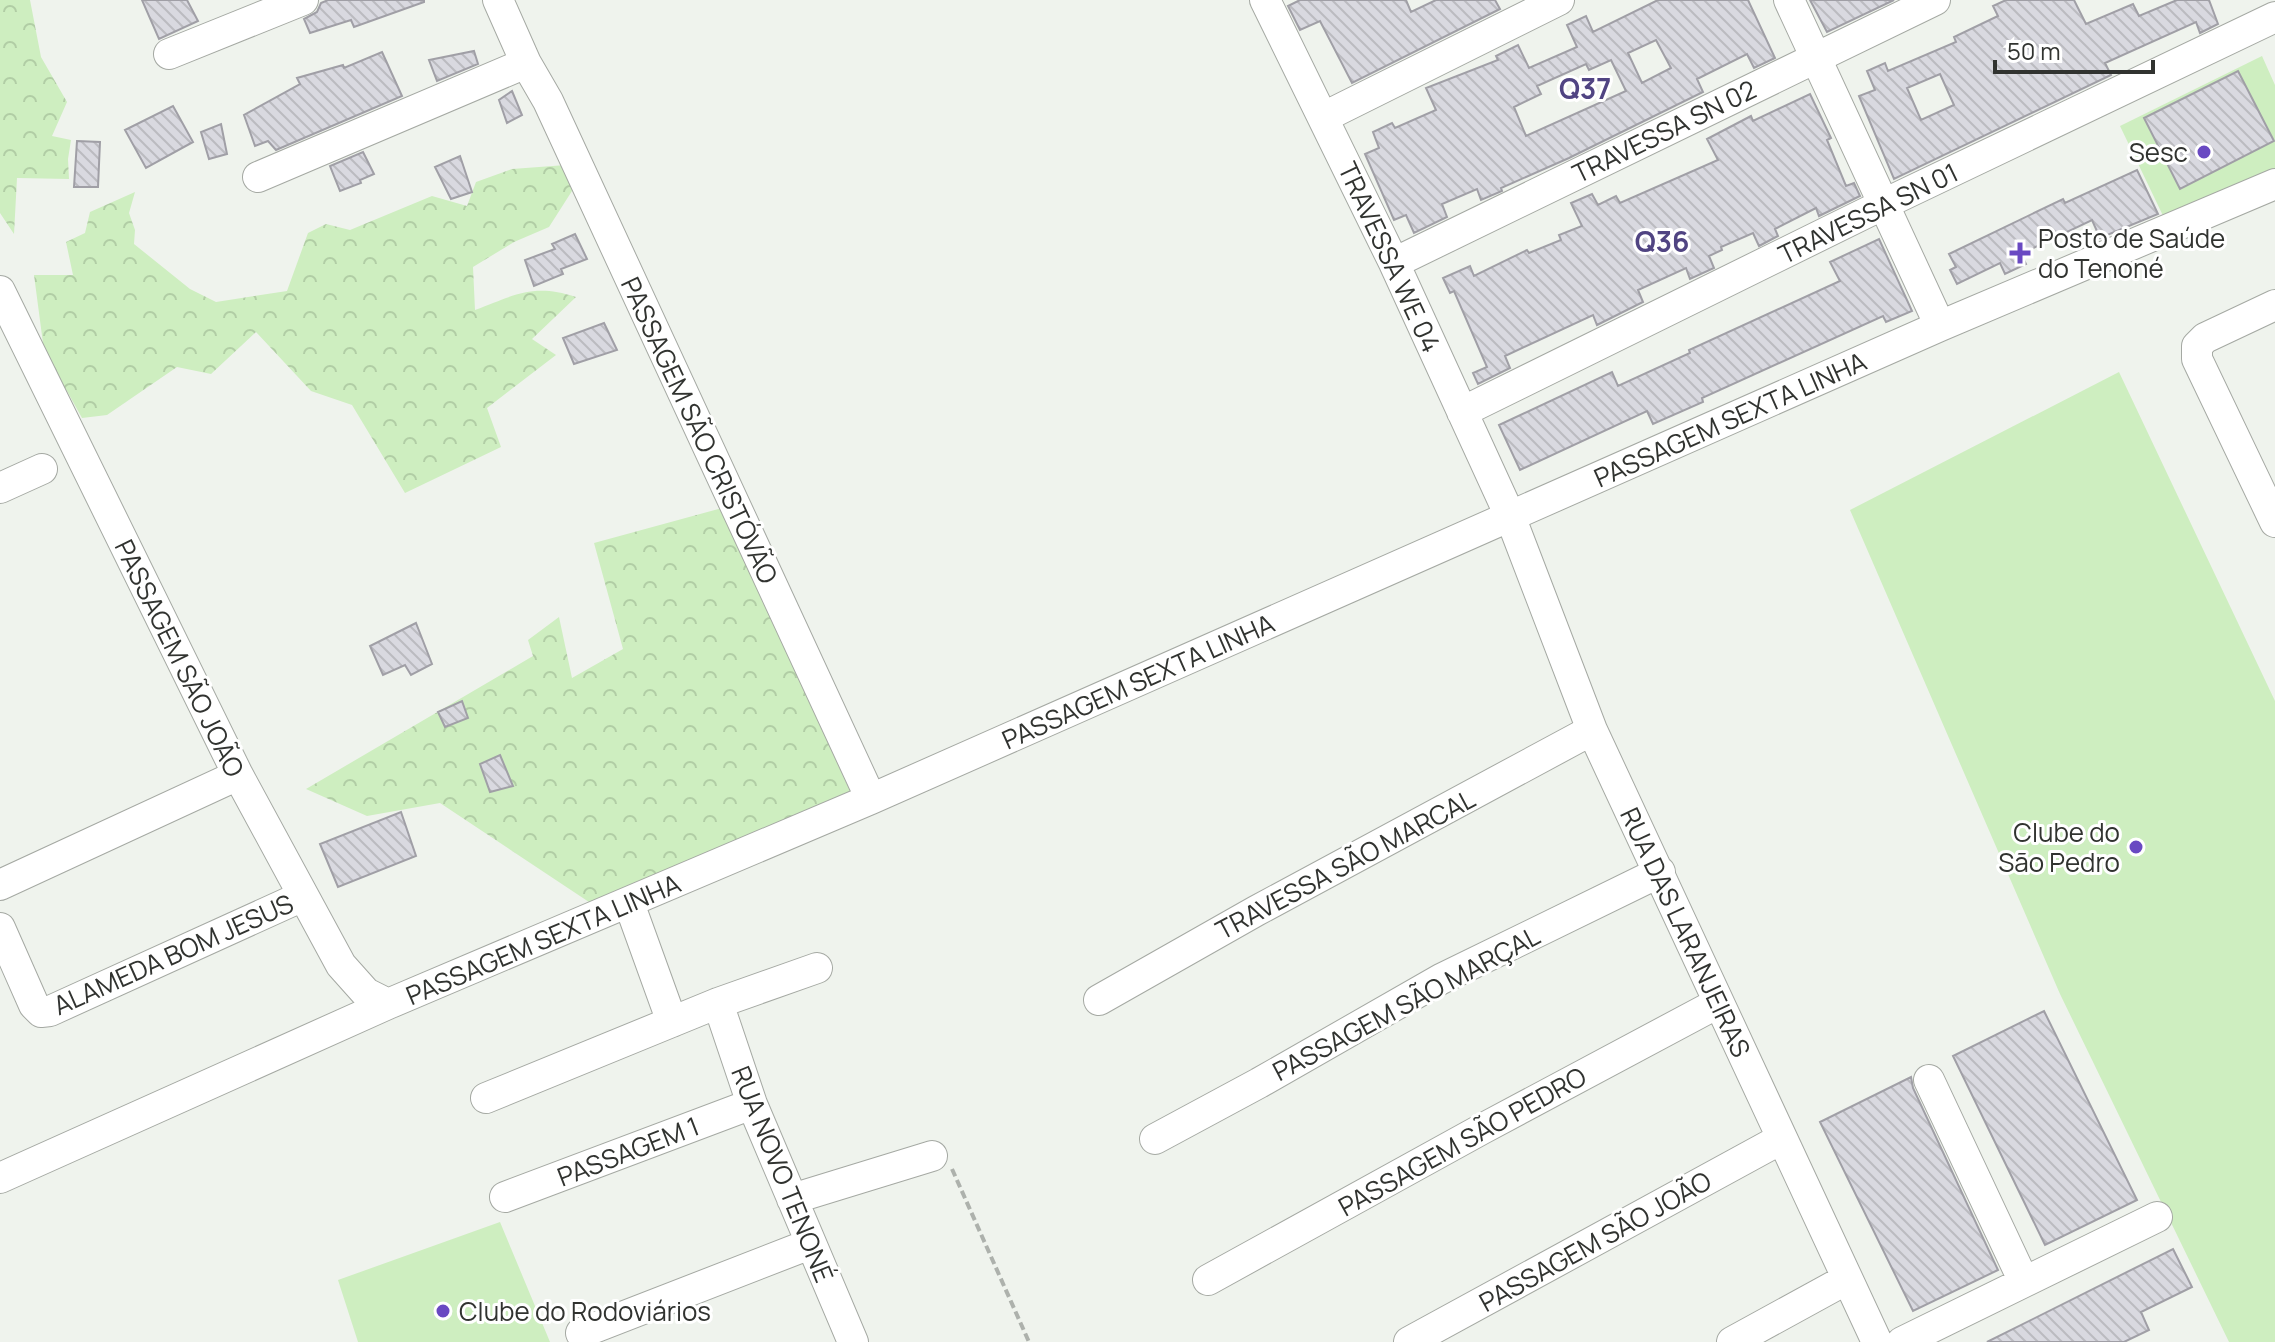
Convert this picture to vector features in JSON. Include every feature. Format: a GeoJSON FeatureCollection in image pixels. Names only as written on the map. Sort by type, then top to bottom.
{"type":"FeatureCollection","features":[{"type":"Feature","properties":{"kind":"street"},"geometry":{"type":"LineString","coordinates":[[169,54],[303,0]]}},
{"type":"Feature","properties":{"kind":"street","name":"PASSAGEM SÃO CRISTÓVÃO"},"geometry":{"type":"LineString","coordinates":[[498,0],[526,63],[548,101],[871,799]]}},
{"type":"Feature","properties":{"kind":"street","name":"TRAVESSA WE 04"},"geometry":{"type":"LineString","coordinates":[[1265,0],[1394,263],[1510,516]]}},
{"type":"Feature","properties":{"kind":"street"},"geometry":{"type":"LineString","coordinates":[[1324,117],[1559,0]]}},
{"type":"Feature","properties":{"kind":"street"},"geometry":{"type":"LineString","coordinates":[[1789,0],[1940,326]]}},
{"type":"Feature","properties":{"kind":"street","name":"TRAVESSA SN 02"},"geometry":{"type":"LineString","coordinates":[[1394,263],[1935,0]]}},
{"type":"Feature","properties":{"kind":"street","name":"TRAVESSA SN 01"},"geometry":{"type":"LineString","coordinates":[[1462,412],[1884,204],[2268,20]]}},
{"type":"Feature","properties":{"kind":"street"},"geometry":{"type":"LineString","coordinates":[[258,177],[526,63]]}},
{"type":"Feature","properties":{"kind":"street","name":"PASSAGEM SEXTA LINHA"},"geometry":{"type":"LineString","coordinates":[[0,1178],[388,1004],[871,799],[1940,326],[2275,184]]}},
{"type":"Feature","properties":{"kind":"street","name":"PASSAGEM SÃO JOÃO"},"geometry":{"type":"LineString","coordinates":[[0,291],[238,775],[303,896],[341,965],[366,993],[388,1004]]}},
{"type":"Feature","properties":{"kind":"street"},"geometry":{"type":"LineString","coordinates":[[2275,305],[2205,338],[2197,346],[2197,359],[2275,522]]}},
{"type":"Feature","properties":{"kind":"street"},"geometry":{"type":"LineString","coordinates":[[0,488],[42,469]]}},
{"type":"Feature","properties":{"kind":"street","name":"RUA DAS LARANJEIRAS"},"geometry":{"type":"LineString","coordinates":[[1510,516],[1592,730],[1877,1342]]}},
{"type":"Feature","properties":{"kind":"street","name":"TRAVESSA SÃO MARCAL"},"geometry":{"type":"LineString","coordinates":[[1099,1000],[1256,911],[1592,730]]}},
{"type":"Feature","properties":{"kind":"street"},"geometry":{"type":"LineString","coordinates":[[0,885],[238,775]]}},
{"type":"Feature","properties":{"kind":"street","name":"PASSAGEM SÃO MARÇAL"},"geometry":{"type":"LineString","coordinates":[[1155,1139],[1441,979],[1660,872]]}},
{"type":"Feature","properties":{"kind":"street","name":"ALAMEDA BOM JESUS"},"geometry":{"type":"LineString","coordinates":[[0,928],[34,1005],[41,1012],[50,1011],[303,896]]}},
{"type":"Feature","properties":{"kind":"street"},"geometry":{"type":"LineString","coordinates":[[629,903],[672,1022]]}},
{"type":"Feature","properties":{"kind":"street"},"geometry":{"type":"LineString","coordinates":[[486,1098],[718,1003],[817,968]]}},
{"type":"Feature","properties":{"kind":"street","name":"RUA NOVO TENONÉ"},"geometry":{"type":"LineString","coordinates":[[718,1003],[752,1104],[853,1342]]}},
{"type":"Feature","properties":{"kind":"street","name":"PASSAGEM SÃO PEDRO"},"geometry":{"type":"LineString","coordinates":[[1208,1280],[1718,1003]]}},
{"type":"Feature","properties":{"kind":"street"},"geometry":{"type":"LineString","coordinates":[[1929,1080],[2024,1282]]}},
{"type":"Feature","properties":{"kind":"street","name":"PASSAGEM 1"},"geometry":{"type":"LineString","coordinates":[[505,1197],[752,1104]]}},
{"type":"Feature","properties":{"kind":"street","name":"PASSAGEM SÃO JOÃO"},"geometry":{"type":"LineString","coordinates":[[1409,1342],[1781,1139]]}},
{"type":"Feature","properties":{"kind":"street"},"geometry":{"type":"LineString","coordinates":[[792,1199],[932,1156]]}},
{"type":"Feature","properties":{"kind":"street"},"geometry":{"type":"LineString","coordinates":[[1902,1342],[2157,1217]]}},
{"type":"Feature","properties":{"kind":"street"},"geometry":{"type":"LineString","coordinates":[[581,1333],[810,1244]]}},
{"type":"Feature","properties":{"kind":"street"},"geometry":{"type":"LineString","coordinates":[[1732,1342],[1847,1279]]}},
{"type":"Feature","properties":{"kind":"path"},"geometry":{"type":"LineString","coordinates":[[932,1156],[943,1159],[954,1172],[1029,1342]]}},
{"type":"Feature","properties":{"kind":"green space"},"geometry":{"type":"Polygon","coordinates":[[[0,0],[30,0],[41,57],[67,102],[52,136],[71,140],[69,179],[17,178],[14,234],[0,213],[0,0]]]}},
{"type":"Feature","properties":{"kind":"green space","name":"Sesc"},"geometry":{"type":"Polygon","coordinates":[[[2262,56],[2275,85],[2275,178],[2166,222],[2120,126],[2262,56]]]}},
{"type":"Feature","properties":{"kind":"green space"},"geometry":{"type":"Polygon","coordinates":[[[566,165],[579,180],[549,227],[514,242],[473,267],[475,310],[536,291],[576,297],[532,339],[556,355],[487,408],[501,447],[405,493],[352,405],[311,391],[256,332],[211,374],[177,367],[107,415],[82,418],[67,391],[46,366],[34,275],[73,275],[66,242],[85,233],[90,212],[135,192],[129,213],[135,230],[134,244],[190,289],[216,302],[287,291],[308,233],[326,224],[350,230],[432,196],[467,206],[476,182],[512,169],[566,165]]]}},
{"type":"Feature","properties":{"kind":"green space","name":"Clube do São Pedro"},"geometry":{"type":"Polygon","coordinates":[[[2119,372],[2275,701],[2275,1342],[2229,1342],[2060,994],[1850,510],[2119,372]]]}},
{"type":"Feature","properties":{"kind":"green space"},"geometry":{"type":"Polygon","coordinates":[[[722,508],[854,800],[598,908],[440,803],[367,816],[306,789],[533,656],[528,640],[559,617],[572,678],[623,649],[594,543],[722,508]]]}},
{"type":"Feature","properties":{"kind":"green space","name":"Clube do Rodoviários"},"geometry":{"type":"Polygon","coordinates":[[[500,1222],[550,1342],[358,1342],[338,1280],[500,1222]]]}},
{"type":"Feature","properties":{"kind":"building"},"geometry":{"type":"Polygon","coordinates":[[[142,0],[187,0],[198,21],[159,39],[142,0]]]}},
{"type":"Feature","properties":{"kind":"building"},"geometry":{"type":"Polygon","coordinates":[[[328,0],[424,2],[354,27],[351,20],[310,33],[304,19],[317,12],[321,3],[328,0]]]}},
{"type":"Feature","properties":{"kind":"building"},"geometry":{"type":"Polygon","coordinates":[[[1300,0],[1406,0],[1411,12],[1436,0],[1495,0],[1500,9],[1352,83],[1320,21],[1300,30],[1288,6],[1300,0]]]}},
{"type":"Feature","properties":{"kind":"building"},"geometry":{"type":"Polygon","coordinates":[[[1658,0],[1748,0],[1775,58],[1754,68],[1747,54],[1697,79],[1703,92],[1501,188],[1502,191],[1481,200],[1477,189],[1442,204],[1447,217],[1414,233],[1406,215],[1394,220],[1365,154],[1379,148],[1373,132],[1392,123],[1395,128],[1436,110],[1426,88],[1498,60],[1496,56],[1518,45],[1529,68],[1577,47],[1567,25],[1586,16],[1593,32],[1658,0]],[[1656,40],[1628,53],[1642,83],[1671,68],[1656,40]],[[1611,60],[1589,70],[1586,64],[1537,86],[1541,94],[1514,107],[1526,136],[1626,91],[1611,60]]]}},
{"type":"Feature","properties":{"kind":"building"},"geometry":{"type":"Polygon","coordinates":[[[1810,0],[1894,0],[1827,32],[1810,0]]]}},
{"type":"Feature","properties":{"kind":"building"},"geometry":{"type":"Polygon","coordinates":[[[2006,0],[2074,0],[2086,24],[2133,4],[2139,16],[2177,0],[2209,0],[2218,24],[2200,33],[2196,22],[2105,63],[2111,75],[1894,179],[1859,96],[1875,90],[1867,71],[1885,63],[1888,71],[1956,42],[1954,37],[1998,16],[1993,6],[2006,0]],[[1940,74],[1907,88],[1921,120],[1954,105],[1940,74]]]}},
{"type":"Feature","properties":{"kind":"building"},"geometry":{"type":"Polygon","coordinates":[[[474,51],[478,64],[437,81],[429,60],[474,51]]]}},
{"type":"Feature","properties":{"kind":"building"},"geometry":{"type":"Polygon","coordinates":[[[382,52],[402,96],[276,150],[268,141],[255,146],[244,115],[300,84],[297,78],[343,65],[344,68],[382,52]]]}},
{"type":"Feature","properties":{"kind":"building"},"geometry":{"type":"Polygon","coordinates":[[[2238,71],[2274,141],[2180,189],[2144,118],[2238,71]]]}},
{"type":"Feature","properties":{"kind":"building"},"geometry":{"type":"Polygon","coordinates":[[[512,91],[522,115],[507,123],[499,100],[512,91]]]}},
{"type":"Feature","properties":{"kind":"building"},"geometry":{"type":"Polygon","coordinates":[[[1810,94],[1831,138],[1827,140],[1846,186],[1854,183],[1860,196],[1819,216],[1816,208],[1775,229],[1778,236],[1759,246],[1753,233],[1721,247],[1722,250],[1709,256],[1714,268],[1690,279],[1686,268],[1638,290],[1643,302],[1597,325],[1593,315],[1505,356],[1510,368],[1478,384],[1473,373],[1487,367],[1454,291],[1450,293],[1443,278],[1470,266],[1474,276],[1527,250],[1529,253],[1561,240],[1559,235],[1582,226],[1571,203],[1592,194],[1598,205],[1616,196],[1620,203],[1718,160],[1707,139],[1751,116],[1753,121],[1810,94]]]}},
{"type":"Feature","properties":{"kind":"building"},"geometry":{"type":"Polygon","coordinates":[[[173,106],[193,142],[146,168],[125,130],[173,106]]]}},
{"type":"Feature","properties":{"kind":"building"},"geometry":{"type":"Polygon","coordinates":[[[221,124],[227,154],[209,159],[201,132],[221,124]]]}},
{"type":"Feature","properties":{"kind":"building"},"geometry":{"type":"Polygon","coordinates":[[[77,141],[100,142],[98,187],[74,187],[77,141]]]}},
{"type":"Feature","properties":{"kind":"building"},"geometry":{"type":"Polygon","coordinates":[[[363,152],[374,174],[340,191],[330,166],[363,152]]]}},
{"type":"Feature","properties":{"kind":"building"},"geometry":{"type":"Polygon","coordinates":[[[460,156],[472,192],[451,199],[435,167],[460,156]]]}},
{"type":"Feature","properties":{"kind":"building"},"geometry":{"type":"Polygon","coordinates":[[[2137,170],[2158,214],[2100,238],[2092,220],[2021,254],[2026,264],[2005,274],[2000,263],[1957,284],[1950,270],[1956,267],[1949,254],[2063,199],[2065,203],[2137,170]]]}},
{"type":"Feature","properties":{"kind":"building"},"geometry":{"type":"Polygon","coordinates":[[[575,234],[587,259],[561,269],[563,274],[534,286],[525,260],[555,249],[552,244],[575,234]]]}},
{"type":"Feature","properties":{"kind":"building"},"geometry":{"type":"Polygon","coordinates":[[[1879,239],[1912,311],[1886,322],[1883,316],[1702,398],[1703,402],[1653,424],[1647,411],[1520,470],[1499,425],[1612,372],[1618,386],[1840,281],[1830,262],[1879,239]]]}},
{"type":"Feature","properties":{"kind":"building"},"geometry":{"type":"Polygon","coordinates":[[[604,323],[617,350],[574,364],[563,338],[604,323]]]}},
{"type":"Feature","properties":{"kind":"building"},"geometry":{"type":"Polygon","coordinates":[[[416,623],[432,664],[411,675],[405,665],[383,675],[370,646],[416,623]]]}},
{"type":"Feature","properties":{"kind":"building"},"geometry":{"type":"Polygon","coordinates":[[[462,701],[468,718],[445,727],[438,712],[462,701]]]}},
{"type":"Feature","properties":{"kind":"building"},"geometry":{"type":"Polygon","coordinates":[[[500,755],[513,786],[490,792],[480,764],[500,755]]]}},
{"type":"Feature","properties":{"kind":"building"},"geometry":{"type":"Polygon","coordinates":[[[401,812],[416,856],[338,887],[320,844],[401,812]]]}},
{"type":"Feature","properties":{"kind":"building"},"geometry":{"type":"Polygon","coordinates":[[[2044,1011],[2137,1200],[2045,1245],[1953,1056],[2044,1011]]]}},
{"type":"Feature","properties":{"kind":"building"},"geometry":{"type":"Polygon","coordinates":[[[1911,1077],[1913,1088],[1998,1270],[1913,1311],[1820,1122],[1911,1077]]]}},
{"type":"Feature","properties":{"kind":"building"},"geometry":{"type":"Polygon","coordinates":[[[2173,1249],[2192,1287],[2141,1312],[2149,1330],[2124,1342],[1987,1342],[2173,1249]]]}},
{"type":"Feature","properties":{"kind":"place","name":"Sesc"},"geometry":{"type":"Point","coordinates":[2204,152]}},
{"type":"Feature","properties":{"kind":"place","name":"Posto de Saúde do Tenoné"},"geometry":{"type":"Point","coordinates":[2020,253]}},
{"type":"Feature","properties":{"kind":"place","name":"Clube do São Pedro"},"geometry":{"type":"Point","coordinates":[2136,847]}},
{"type":"Feature","properties":{"kind":"place","name":"Clube do Rodoviários"},"geometry":{"type":"Point","coordinates":[443,1311]}},
{"type":"Feature","properties":{"kind":"district","name":"Q37"},"geometry":{"type":"Point","coordinates":[1585,88]}},
{"type":"Feature","properties":{"kind":"district","name":"Q36"},"geometry":{"type":"Point","coordinates":[1662,241]}}]}
